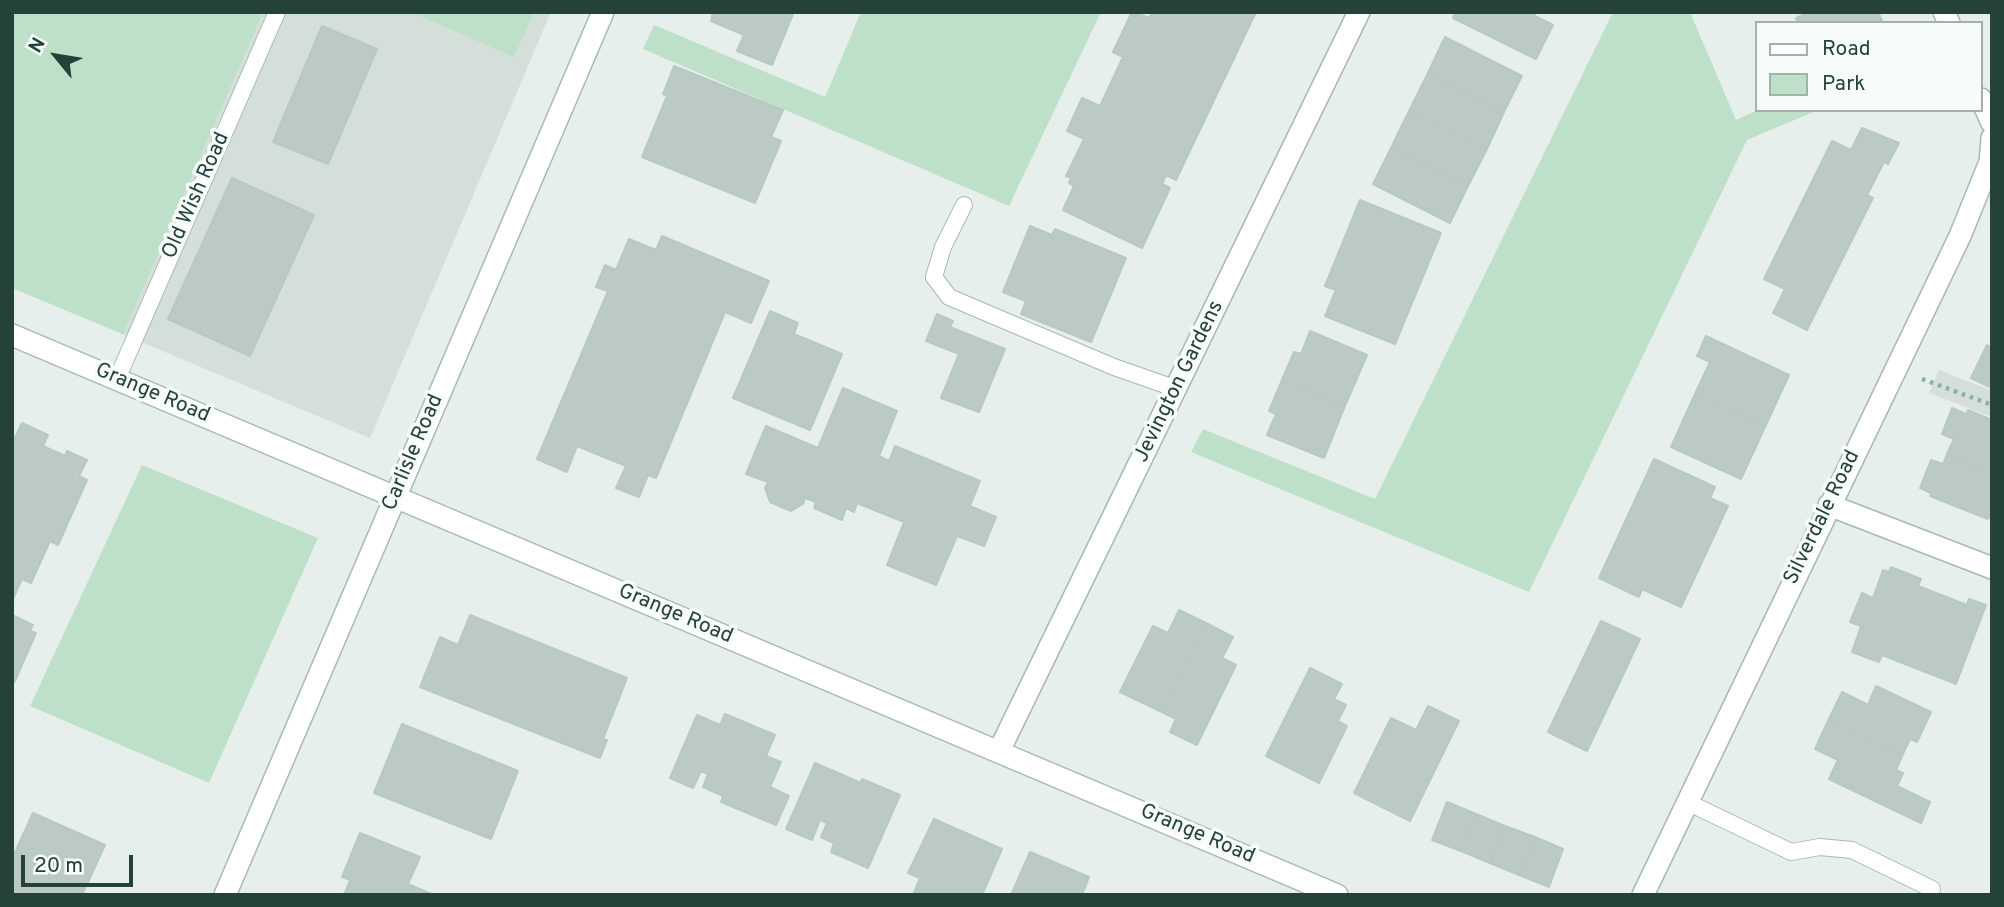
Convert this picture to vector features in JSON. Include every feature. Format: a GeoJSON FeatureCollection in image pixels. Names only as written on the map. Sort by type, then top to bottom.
{"type":"FeatureCollection","features":[{"type":"Feature","properties":{"kind":"street","name":"Carlisle Road"},"geometry":{"type":"LineString","coordinates":[[225,895],[603,12]]}},
{"type":"Feature","properties":{"kind":"street","name":"Jevington Gardens"},"geometry":{"type":"LineString","coordinates":[[999,751],[1359,12]]}},
{"type":"Feature","properties":{"kind":"street"},"geometry":{"type":"LineString","coordinates":[[1983,103],[1992,123]]}},
{"type":"Feature","properties":{"kind":"street","name":"Silverdale Road"},"geometry":{"type":"LineString","coordinates":[[1643,895],[1977,199],[1990,162],[1992,138]]}},
{"type":"Feature","properties":{"kind":"street","name":"Grange Road"},"geometry":{"type":"LineString","coordinates":[[12,335],[1337,895]]}},
{"type":"Feature","properties":{"kind":"street"},"geometry":{"type":"LineString","coordinates":[[1829,505],[1992,568]]}},
{"type":"Feature","properties":{"kind":"lane","name":"Old Wish Road"},"geometry":{"type":"LineString","coordinates":[[117,379],[277,12]]}},
{"type":"Feature","properties":{"kind":"lane"},"geometry":{"type":"LineString","coordinates":[[964,205],[943,247],[934,277],[949,296],[1114,367],[1177,389]]}},
{"type":"Feature","properties":{"kind":"lane"},"geometry":{"type":"LineString","coordinates":[[1687,802],[1791,852],[1820,847],[1852,850],[1932,889]]}},
{"type":"Feature","properties":{"kind":"path"},"geometry":{"type":"LineString","coordinates":[[1895,368],[1992,405]]}},
{"type":"Feature","properties":{"kind":"shaded area"},"geometry":{"type":"Polygon","coordinates":[[[12,12],[551,12],[370,438],[12,288],[12,12]]]}},
{"type":"Feature","properties":{"kind":"shaded area"},"geometry":{"type":"Polygon","coordinates":[[[1939,370],[1992,391],[1992,417],[1929,393],[1939,370]]]}},
{"type":"Feature","properties":{"kind":"green space"},"geometry":{"type":"Polygon","coordinates":[[[12,12],[263,12],[123,334],[12,288],[12,12]]]}},
{"type":"Feature","properties":{"kind":"green space"},"geometry":{"type":"Polygon","coordinates":[[[411,12],[534,12],[514,57],[411,12]]]}},
{"type":"Feature","properties":{"kind":"green space"},"geometry":{"type":"Polygon","coordinates":[[[861,12],[1101,12],[1009,206],[643,49],[654,25],[825,97],[861,12]]]}},
{"type":"Feature","properties":{"kind":"green space"},"geometry":{"type":"Polygon","coordinates":[[[1613,12],[1690,12],[1736,120],[1756,111],[1813,112],[1747,140],[1529,592],[1191,452],[1203,429],[1375,499],[1613,12]]]}},
{"type":"Feature","properties":{"kind":"green space"},"geometry":{"type":"Polygon","coordinates":[[[142,465],[318,538],[209,783],[30,706],[142,465]]]}},
{"type":"Feature","properties":{"kind":"building"},"geometry":{"type":"Polygon","coordinates":[[[713,12],[793,14],[772,65],[737,51],[744,35],[711,21],[713,12]]]}},
{"type":"Feature","properties":{"kind":"building"},"geometry":{"type":"Polygon","coordinates":[[[1132,12],[1150,18],[1151,12],[1256,12],[1176,180],[1166,175],[1162,184],[1170,188],[1142,248],[1063,210],[1074,186],[1069,183],[1071,178],[1066,176],[1084,139],[1067,131],[1082,98],[1100,106],[1123,57],[1113,52],[1132,12]]]}},
{"type":"Feature","properties":{"kind":"building"},"geometry":{"type":"Polygon","coordinates":[[[1455,12],[1535,12],[1535,16],[1553,25],[1536,59],[1453,18],[1455,12]]]}},
{"type":"Feature","properties":{"kind":"building"},"geometry":{"type":"Polygon","coordinates":[[[1810,12],[1878,12],[1882,21],[1797,21],[1796,18],[1810,12]]]}},
{"type":"Feature","properties":{"kind":"building"},"geometry":{"type":"Polygon","coordinates":[[[322,26],[377,49],[328,164],[273,142],[322,26]]]}},
{"type":"Feature","properties":{"kind":"building"},"geometry":{"type":"Polygon","coordinates":[[[1445,37],[1522,76],[1504,112],[1427,75],[1445,37]]]}},
{"type":"Feature","properties":{"kind":"building"},"geometry":{"type":"Polygon","coordinates":[[[674,66],[783,110],[771,137],[781,141],[755,203],[642,157],[667,96],[663,94],[674,66]]]}},
{"type":"Feature","properties":{"kind":"building"},"geometry":{"type":"Polygon","coordinates":[[[1427,75],[1504,112],[1487,149],[1409,111],[1427,75]]]}},
{"type":"Feature","properties":{"kind":"building"},"geometry":{"type":"Polygon","coordinates":[[[1409,111],[1487,149],[1468,186],[1391,148],[1409,111]]]}},
{"type":"Feature","properties":{"kind":"building"},"geometry":{"type":"Polygon","coordinates":[[[1862,128],[1899,143],[1888,164],[1884,162],[1867,195],[1873,198],[1807,330],[1773,313],[1785,289],[1764,279],[1832,141],[1851,150],[1862,128]]]}},
{"type":"Feature","properties":{"kind":"building"},"geometry":{"type":"Polygon","coordinates":[[[1391,148],[1468,186],[1450,223],[1373,184],[1391,148]]]}},
{"type":"Feature","properties":{"kind":"building"},"geometry":{"type":"Polygon","coordinates":[[[232,178],[314,215],[250,356],[168,319],[232,178]]]}},
{"type":"Feature","properties":{"kind":"building"},"geometry":{"type":"Polygon","coordinates":[[[1360,200],[1441,233],[1395,344],[1325,316],[1336,290],[1325,286],[1360,200]]]}},
{"type":"Feature","properties":{"kind":"building"},"geometry":{"type":"Polygon","coordinates":[[[1030,226],[1052,235],[1055,229],[1126,258],[1091,342],[1021,314],[1026,301],[1003,292],[1030,226]]]}},
{"type":"Feature","properties":{"kind":"building"},"geometry":{"type":"Polygon","coordinates":[[[662,236],[769,281],[751,323],[725,312],[656,478],[648,475],[639,497],[616,488],[626,466],[577,446],[567,472],[537,459],[608,291],[596,287],[605,265],[616,270],[629,239],[656,250],[662,236]]]}},
{"type":"Feature","properties":{"kind":"building"},"geometry":{"type":"Polygon","coordinates":[[[770,311],[798,323],[794,334],[842,354],[810,430],[733,398],[770,311]]]}},
{"type":"Feature","properties":{"kind":"building"},"geometry":{"type":"Polygon","coordinates":[[[937,314],[953,321],[950,327],[1005,349],[979,412],[941,398],[959,354],[926,341],[937,314]]]}},
{"type":"Feature","properties":{"kind":"building"},"geometry":{"type":"Polygon","coordinates":[[[1310,331],[1367,355],[1345,406],[1282,380],[1294,352],[1301,354],[1310,331]]]}},
{"type":"Feature","properties":{"kind":"building"},"geometry":{"type":"Polygon","coordinates":[[[1706,336],[1789,375],[1765,427],[1695,394],[1710,362],[1697,356],[1706,336]]]}},
{"type":"Feature","properties":{"kind":"building"},"geometry":{"type":"Polygon","coordinates":[[[1987,345],[1992,348],[1992,388],[1971,378],[1987,345]]]}},
{"type":"Feature","properties":{"kind":"building"},"geometry":{"type":"Polygon","coordinates":[[[1282,380],[1345,406],[1324,458],[1267,435],[1276,414],[1269,411],[1282,380]]]}},
{"type":"Feature","properties":{"kind":"building"},"geometry":{"type":"Polygon","coordinates":[[[843,388],[897,411],[879,456],[889,461],[895,446],[980,481],[970,506],[996,517],[984,546],[957,536],[936,585],[887,565],[904,522],[857,503],[854,512],[846,508],[842,520],[814,508],[816,502],[805,498],[803,504],[791,511],[770,502],[765,488],[768,482],[746,474],[766,426],[818,448],[843,388]]]}},
{"type":"Feature","properties":{"kind":"building"},"geometry":{"type":"Polygon","coordinates":[[[1695,394],[1765,427],[1741,479],[1671,447],[1695,394]]]}},
{"type":"Feature","properties":{"kind":"building"},"geometry":{"type":"Polygon","coordinates":[[[1952,408],[1966,414],[1968,410],[1992,420],[1992,473],[1947,454],[1954,439],[1942,434],[1952,408]]]}},
{"type":"Feature","properties":{"kind":"building"},"geometry":{"type":"Polygon","coordinates":[[[22,423],[48,435],[43,446],[65,456],[67,451],[87,460],[79,476],[87,480],[58,545],[50,541],[31,583],[22,579],[12,601],[12,444],[22,423]]]}},
{"type":"Feature","properties":{"kind":"building"},"geometry":{"type":"Polygon","coordinates":[[[1947,454],[1992,473],[1992,510],[1988,519],[1930,496],[1931,493],[1920,488],[1931,460],[1943,464],[1947,454]]]}},
{"type":"Feature","properties":{"kind":"building"},"geometry":{"type":"Polygon","coordinates":[[[1654,459],[1715,487],[1710,498],[1728,506],[1681,607],[1642,589],[1639,597],[1599,578],[1654,459]]]}},
{"type":"Feature","properties":{"kind":"building"},"geometry":{"type":"Polygon","coordinates":[[[1891,567],[1921,579],[1918,586],[1967,605],[1969,599],[1986,605],[1956,684],[1882,655],[1879,662],[1852,652],[1861,626],[1850,622],[1862,593],[1873,598],[1883,570],[1889,572],[1891,567]]]}},
{"type":"Feature","properties":{"kind":"building"},"geometry":{"type":"Polygon","coordinates":[[[1179,610],[1206,623],[1162,712],[1120,692],[1153,626],[1168,633],[1179,610]]]}},
{"type":"Feature","properties":{"kind":"building"},"geometry":{"type":"Polygon","coordinates":[[[12,615],[33,625],[30,631],[36,633],[14,683],[12,615]]]}},
{"type":"Feature","properties":{"kind":"building"},"geometry":{"type":"Polygon","coordinates":[[[470,615],[627,678],[603,739],[607,740],[600,758],[420,687],[440,637],[458,645],[470,615]]]}},
{"type":"Feature","properties":{"kind":"building"},"geometry":{"type":"Polygon","coordinates":[[[1601,621],[1640,639],[1587,751],[1548,732],[1601,621]]]}},
{"type":"Feature","properties":{"kind":"building"},"geometry":{"type":"Polygon","coordinates":[[[1206,623],[1233,637],[1222,658],[1236,665],[1197,745],[1170,732],[1176,719],[1162,712],[1206,623]]]}},
{"type":"Feature","properties":{"kind":"building"},"geometry":{"type":"Polygon","coordinates":[[[1310,668],[1342,684],[1334,699],[1346,705],[1338,721],[1347,726],[1319,783],[1266,756],[1310,668]]]}},
{"type":"Feature","properties":{"kind":"building"},"geometry":{"type":"Polygon","coordinates":[[[1876,686],[1931,712],[1917,742],[1910,739],[1902,756],[1828,721],[1842,692],[1868,705],[1876,686]]]}},
{"type":"Feature","properties":{"kind":"building"},"geometry":{"type":"Polygon","coordinates":[[[1428,706],[1459,721],[1410,821],[1354,793],[1391,718],[1416,730],[1428,706]]]}},
{"type":"Feature","properties":{"kind":"building"},"geometry":{"type":"Polygon","coordinates":[[[725,714],[775,735],[766,756],[781,762],[770,787],[789,796],[776,825],[721,802],[723,796],[703,787],[708,774],[701,771],[693,788],[670,778],[697,715],[720,725],[725,714]]]}},
{"type":"Feature","properties":{"kind":"building"},"geometry":{"type":"Polygon","coordinates":[[[1828,721],[1902,756],[1896,770],[1903,773],[1897,786],[1930,802],[1921,823],[1829,779],[1838,760],[1815,749],[1828,721]]]}},
{"type":"Feature","properties":{"kind":"building"},"geometry":{"type":"Polygon","coordinates":[[[402,724],[518,771],[491,839],[374,793],[402,724]]]}},
{"type":"Feature","properties":{"kind":"building"},"geometry":{"type":"Polygon","coordinates":[[[815,763],[861,783],[862,779],[900,795],[868,868],[831,852],[834,843],[821,837],[827,823],[820,820],[812,840],[786,829],[815,763]]]}},
{"type":"Feature","properties":{"kind":"building"},"geometry":{"type":"Polygon","coordinates":[[[1447,802],[1476,814],[1461,851],[1432,840],[1447,802]]]}},
{"type":"Feature","properties":{"kind":"building"},"geometry":{"type":"Polygon","coordinates":[[[33,813],[105,845],[82,895],[12,894],[12,859],[33,813]]]}},
{"type":"Feature","properties":{"kind":"building"},"geometry":{"type":"Polygon","coordinates":[[[1476,814],[1505,826],[1490,863],[1461,851],[1476,814]]]}},
{"type":"Feature","properties":{"kind":"building"},"geometry":{"type":"Polygon","coordinates":[[[934,819],[1002,849],[982,895],[913,895],[920,878],[908,873],[934,819]]]}},
{"type":"Feature","properties":{"kind":"building"},"geometry":{"type":"Polygon","coordinates":[[[1505,826],[1535,837],[1519,875],[1490,863],[1505,826]]]}},
{"type":"Feature","properties":{"kind":"building"},"geometry":{"type":"Polygon","coordinates":[[[360,833],[420,857],[408,884],[434,895],[344,895],[350,880],[342,877],[360,833]]]}},
{"type":"Feature","properties":{"kind":"building"},"geometry":{"type":"Polygon","coordinates":[[[1535,837],[1563,849],[1549,887],[1519,875],[1535,837]]]}},
{"type":"Feature","properties":{"kind":"building"},"geometry":{"type":"Polygon","coordinates":[[[1030,852],[1089,877],[1082,895],[1011,895],[1030,852]]]}}]}
